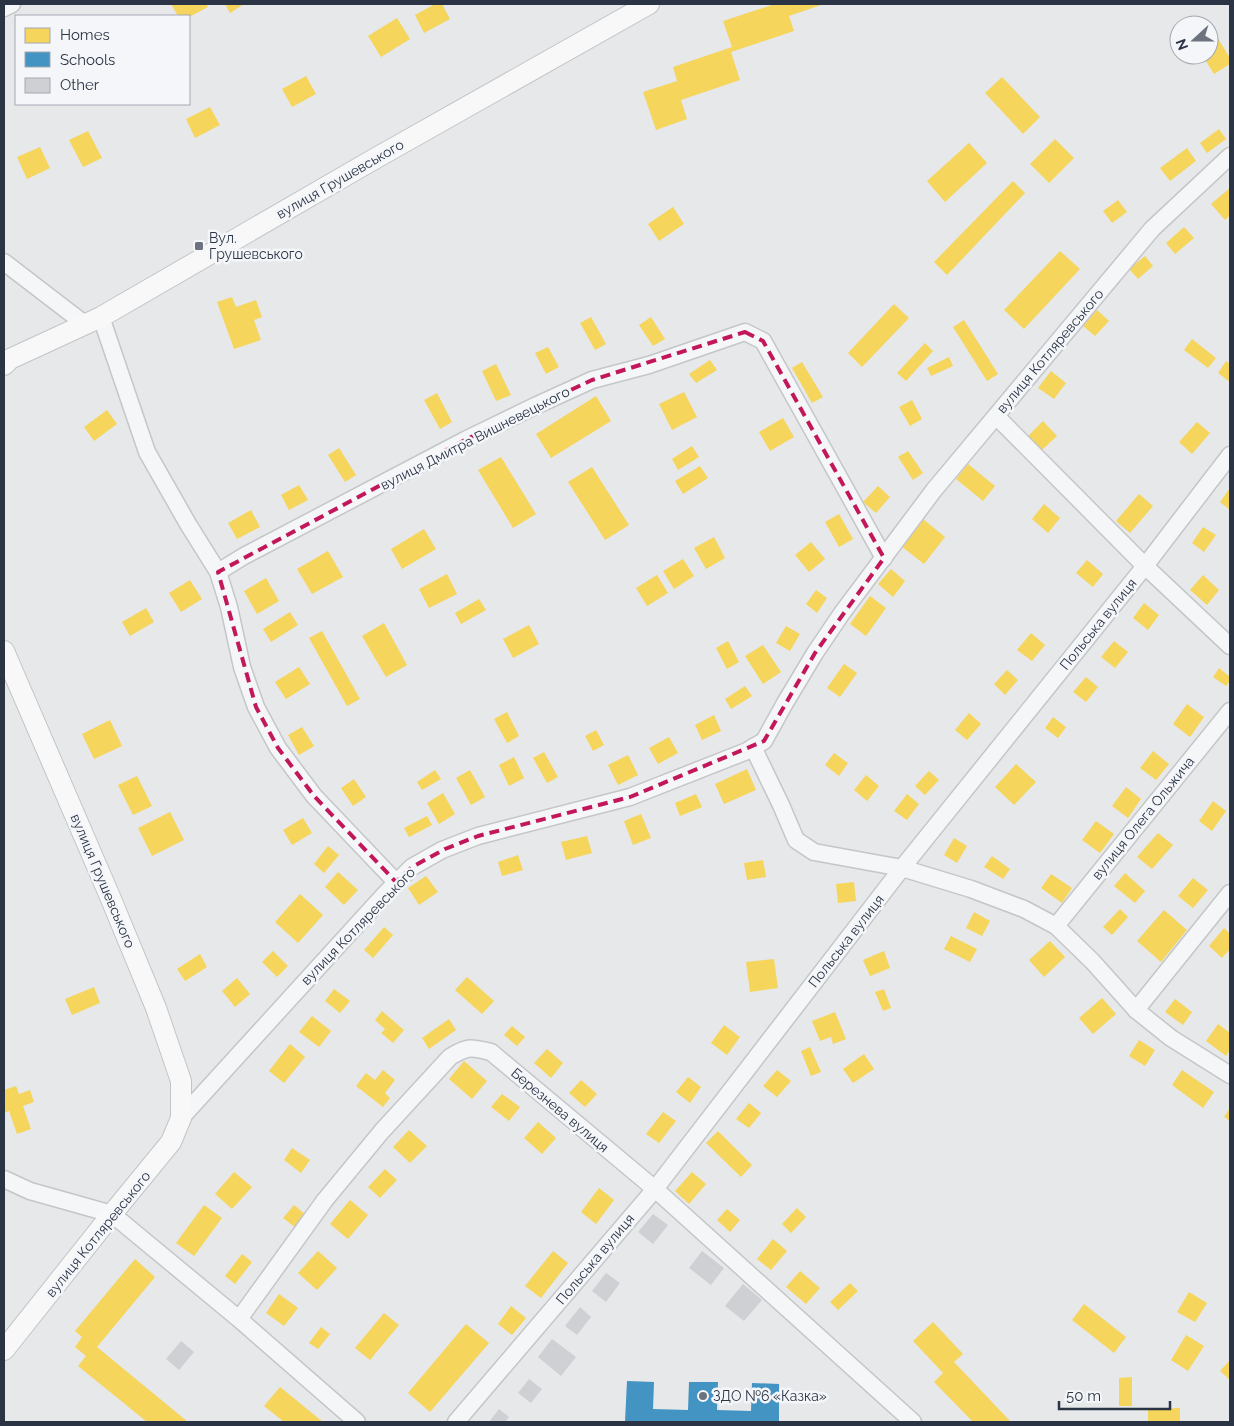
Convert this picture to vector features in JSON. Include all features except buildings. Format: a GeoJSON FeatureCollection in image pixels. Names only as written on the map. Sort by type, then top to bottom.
{"type":"FeatureCollection","features":[{"type":"Feature","properties":{"kind":"main road","name":"вулиця Грушевського"},"geometry":{"type":"LineString","coordinates":[[6,360],[94,321],[385,153],[649,4]]}},
{"type":"Feature","properties":{"kind":"main road","name":"вулиця Грушевського"},"geometry":{"type":"LineString","coordinates":[[4,651],[156,1008],[181,1081],[181,1118]]}},
{"type":"Feature","properties":{"kind":"main road","name":"вулиця Котляревського"},"geometry":{"type":"LineString","coordinates":[[4,1350],[112,1214],[153,1166],[171,1142],[181,1118]]}},
{"type":"Feature","properties":{"kind":"street"},"geometry":{"type":"LineString","coordinates":[[4,8],[12,4]]}},
{"type":"Feature","properties":{"kind":"street","name":"вулиця Котляревського"},"geometry":{"type":"LineString","coordinates":[[181,1118],[396,882],[412,867],[442,850],[478,836],[630,797],[747,751],[764,741],[815,653],[842,613],[934,490],[1152,229],[1230,156]]}},
{"type":"Feature","properties":{"kind":"street"},"geometry":{"type":"LineString","coordinates":[[4,262],[94,321],[147,452],[218,572],[229,607],[242,668],[256,707],[278,748],[314,796],[396,882]]}},
{"type":"Feature","properties":{"kind":"street","name":"вулиця Дмитра Вишневецького"},"geometry":{"type":"LineString","coordinates":[[218,572],[244,556],[465,440],[592,380],[649,364],[745,332],[763,342],[884,558]]}},
{"type":"Feature","properties":{"kind":"street"},"geometry":{"type":"LineString","coordinates":[[996,416],[1145,566],[1230,646]]}},
{"type":"Feature","properties":{"kind":"street","name":"Польська вулиця"},"geometry":{"type":"LineString","coordinates":[[456,1422],[655,1189],[902,868],[1145,566],[1230,455]]}},
{"type":"Feature","properties":{"kind":"street","name":"вулиця Олега Ольжича"},"geometry":{"type":"LineString","coordinates":[[1056,926],[1230,711]]}},
{"type":"Feature","properties":{"kind":"street"},"geometry":{"type":"LineString","coordinates":[[753,747],[796,840],[814,852],[902,868],[971,889],[1024,909],[1056,926],[1093,962],[1136,1010],[1171,1038],[1230,1075]]}},
{"type":"Feature","properties":{"kind":"street"},"geometry":{"type":"LineString","coordinates":[[1136,1010],[1230,893]]}},
{"type":"Feature","properties":{"kind":"street","name":"Березнева вулиця"},"geometry":{"type":"LineString","coordinates":[[239,1319],[325,1200],[394,1118],[450,1057],[463,1049],[474,1048],[491,1052],[655,1189],[913,1422]]}},
{"type":"Feature","properties":{"kind":"street"},"geometry":{"type":"LineString","coordinates":[[4,1179],[30,1191],[112,1214],[239,1319],[356,1422]]}},
{"type":"Feature","properties":{"kind":"highlighted area"},"geometry":{"type":"Polygon","coordinates":[[[745,332],[763,341],[884,558],[815,653],[764,741],[630,797],[478,836],[445,849],[412,867],[396,882],[314,796],[278,748],[256,707],[218,572],[465,440],[592,380],[745,332]]]}},
{"type":"Feature","properties":{"kind":"place","name":"Вул. Грушевського"},"geometry":{"type":"Point","coordinates":[199,246]}},
{"type":"Feature","properties":{"kind":"place","name":"ЗДО №6 «Казка»"},"geometry":{"type":"Point","coordinates":[703,1396]}}]}
